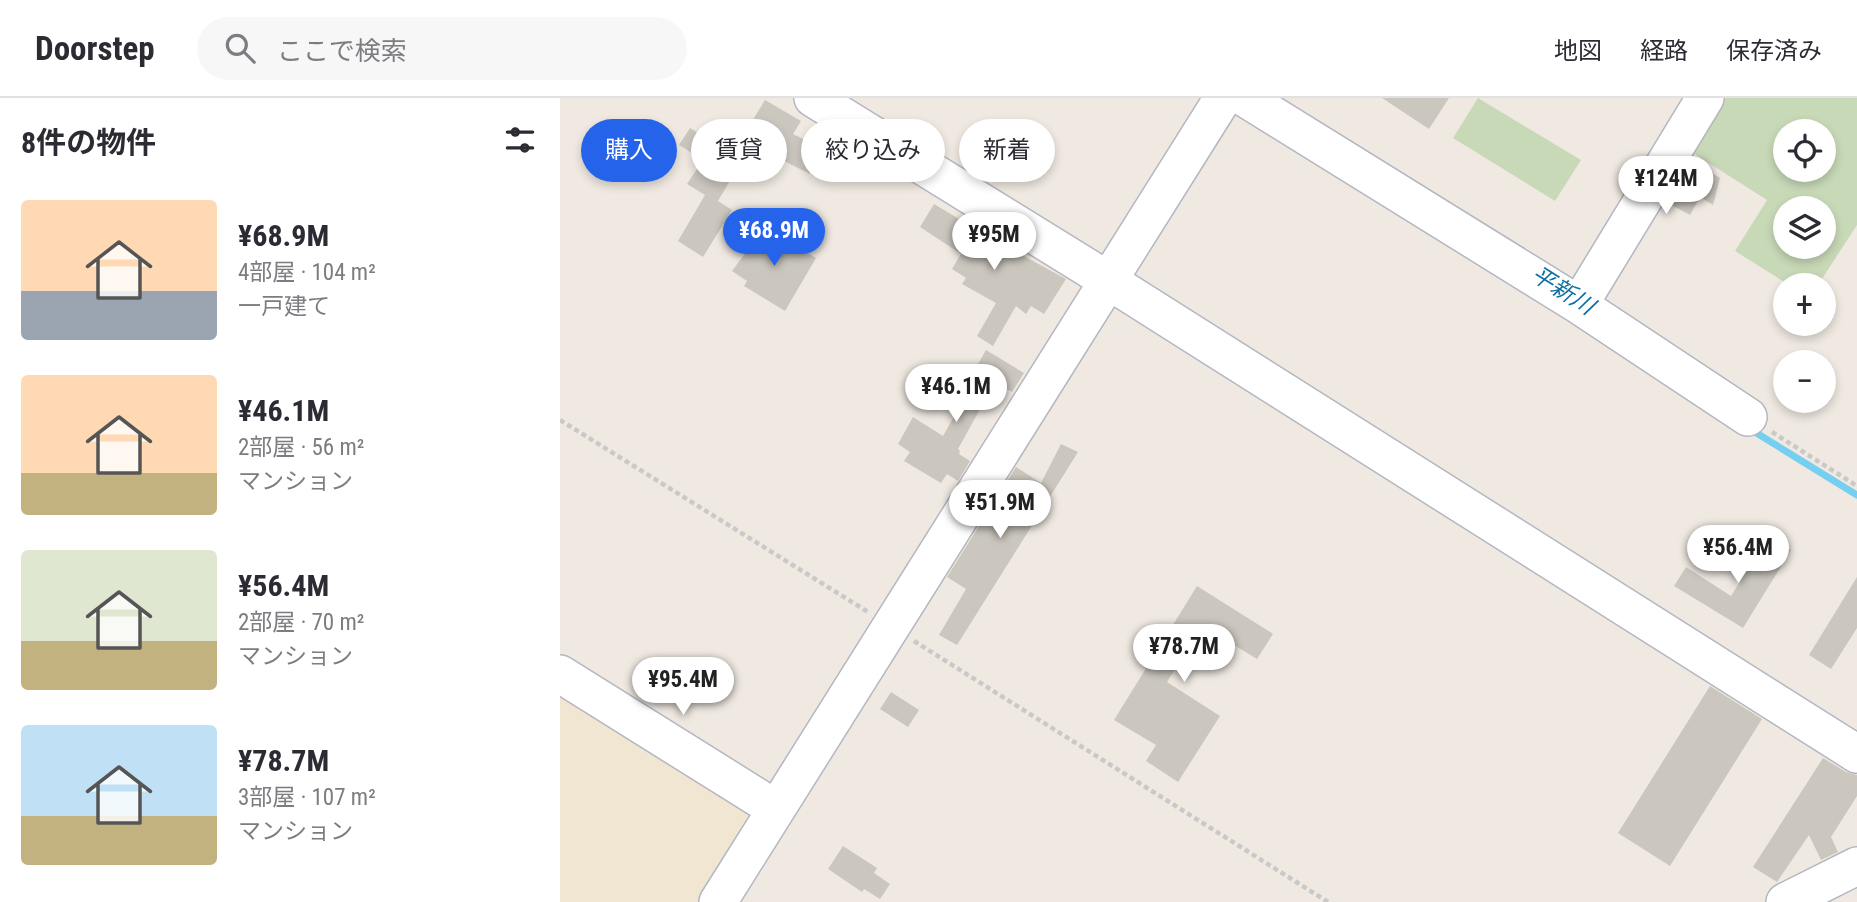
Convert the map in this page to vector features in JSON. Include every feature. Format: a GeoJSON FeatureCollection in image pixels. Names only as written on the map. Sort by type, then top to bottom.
{"type":"FeatureCollection","features":[{"type":"Feature","properties":{"kind":"street"},"geometry":{"type":"LineString","coordinates":[[813,98],[1109,281],[1857,754]]}},
{"type":"Feature","properties":{"kind":"street"},"geometry":{"type":"LineString","coordinates":[[718,902],[1223,98]]}},
{"type":"Feature","properties":{"kind":"street"},"geometry":{"type":"LineString","coordinates":[[1245,98],[1528,265],[1579,305],[1748,417]]}},
{"type":"Feature","properties":{"kind":"street"},"geometry":{"type":"LineString","coordinates":[[1579,305],[1699,100]]}},
{"type":"Feature","properties":{"kind":"street"},"geometry":{"type":"LineString","coordinates":[[560,674],[776,809]]}},
{"type":"Feature","properties":{"kind":"street"},"geometry":{"type":"LineString","coordinates":[[1785,902],[1857,866]]}},
{"type":"Feature","properties":{"kind":"path"},"geometry":{"type":"LineString","coordinates":[[1748,417],[1857,486]]}},
{"type":"Feature","properties":{"kind":"path"},"geometry":{"type":"LineString","coordinates":[[560,420],[1328,902]]}},
{"type":"Feature","properties":{"kind":"shaded area"},"geometry":{"type":"Polygon","coordinates":[[[560,690],[747,805],[750,826],[703,902],[560,902],[560,690]]]}},
{"type":"Feature","properties":{"kind":"green space"},"geometry":{"type":"Polygon","coordinates":[[[1478,98],[1581,160],[1555,201],[1453,138],[1478,98]]]}},
{"type":"Feature","properties":{"kind":"green space"},"geometry":{"type":"Polygon","coordinates":[[[1724,98],[1857,98],[1857,225],[1836,257],[1836,196],[1773,196],[1773,259],[1835,259],[1826,273],[1773,275],[1735,251],[1767,200],[1690,151],[1724,98]]]}},
{"type":"Feature","properties":{"kind":"building"},"geometry":{"type":"Polygon","coordinates":[[[1382,98],[1449,98],[1429,129],[1382,98]]]}},
{"type":"Feature","properties":{"kind":"building"},"geometry":{"type":"Polygon","coordinates":[[[765,100],[801,121],[793,134],[801,138],[801,170],[787,162],[787,119],[753,119],[765,100]]]}},
{"type":"Feature","properties":{"kind":"building"},"geometry":{"type":"Polygon","coordinates":[[[691,129],[691,152],[679,145],[691,129]]]}},
{"type":"Feature","properties":{"kind":"building"},"geometry":{"type":"Polygon","coordinates":[[[1692,161],[1720,178],[1713,205],[1700,197],[1690,215],[1666,202],[1692,161]]]}},
{"type":"Feature","properties":{"kind":"building"},"geometry":{"type":"Polygon","coordinates":[[[691,178],[691,182],[729,182],[718,201],[732,210],[703,257],[678,241],[705,195],[687,184],[691,178]]]}},
{"type":"Feature","properties":{"kind":"building"},"geometry":{"type":"Polygon","coordinates":[[[934,204],[1066,279],[1044,314],[1031,306],[1026,314],[1016,306],[993,346],[977,336],[996,303],[962,284],[966,278],[952,269],[961,254],[920,227],[934,204]]]}},
{"type":"Feature","properties":{"kind":"building"},"geometry":{"type":"Polygon","coordinates":[[[765,227],[816,258],[785,311],[744,286],[747,281],[732,271],[765,227]]]}},
{"type":"Feature","properties":{"kind":"building"},"geometry":{"type":"Polygon","coordinates":[[[986,350],[1024,373],[1012,392],[995,382],[958,449],[959,454],[970,461],[958,481],[947,474],[941,483],[904,461],[910,452],[898,444],[913,417],[943,436],[979,372],[975,369],[986,350]]]}},
{"type":"Feature","properties":{"kind":"building"},"geometry":{"type":"Polygon","coordinates":[[[1061,444],[1078,452],[957,645],[939,635],[966,589],[947,577],[1016,467],[1041,483],[1061,444]]]}},
{"type":"Feature","properties":{"kind":"building"},"geometry":{"type":"Polygon","coordinates":[[[1769,536],[1791,550],[1743,628],[1674,586],[1686,567],[1731,596],[1769,536]]]}},
{"type":"Feature","properties":{"kind":"building"},"geometry":{"type":"Polygon","coordinates":[[[1857,577],[1857,628],[1831,669],[1809,655],[1857,577]]]}},
{"type":"Feature","properties":{"kind":"building"},"geometry":{"type":"Polygon","coordinates":[[[1197,586],[1273,634],[1257,659],[1203,626],[1167,682],[1220,716],[1178,782],[1146,761],[1156,745],[1114,720],[1197,586]]]}},
{"type":"Feature","properties":{"kind":"building"},"geometry":{"type":"Polygon","coordinates":[[[1710,686],[1762,719],[1670,866],[1618,833],[1710,686]]]}},
{"type":"Feature","properties":{"kind":"building"},"geometry":{"type":"Polygon","coordinates":[[[891,692],[919,710],[908,727],[880,709],[891,692]]]}},
{"type":"Feature","properties":{"kind":"building"},"geometry":{"type":"Polygon","coordinates":[[[1823,758],[1846,772],[1857,775],[1857,796],[1831,837],[1838,852],[1821,860],[1809,835],[1777,882],[1753,867],[1823,758]]]}},
{"type":"Feature","properties":{"kind":"building"},"geometry":{"type":"Polygon","coordinates":[[[843,846],[877,868],[874,873],[890,884],[880,899],[864,889],[862,892],[828,869],[843,846]]]}},
{"type":"Feature","properties":{"kind":"waterway","name":"平新川"},"geometry":{"type":"LineString","coordinates":[[1750,429],[1857,495]]}}]}
